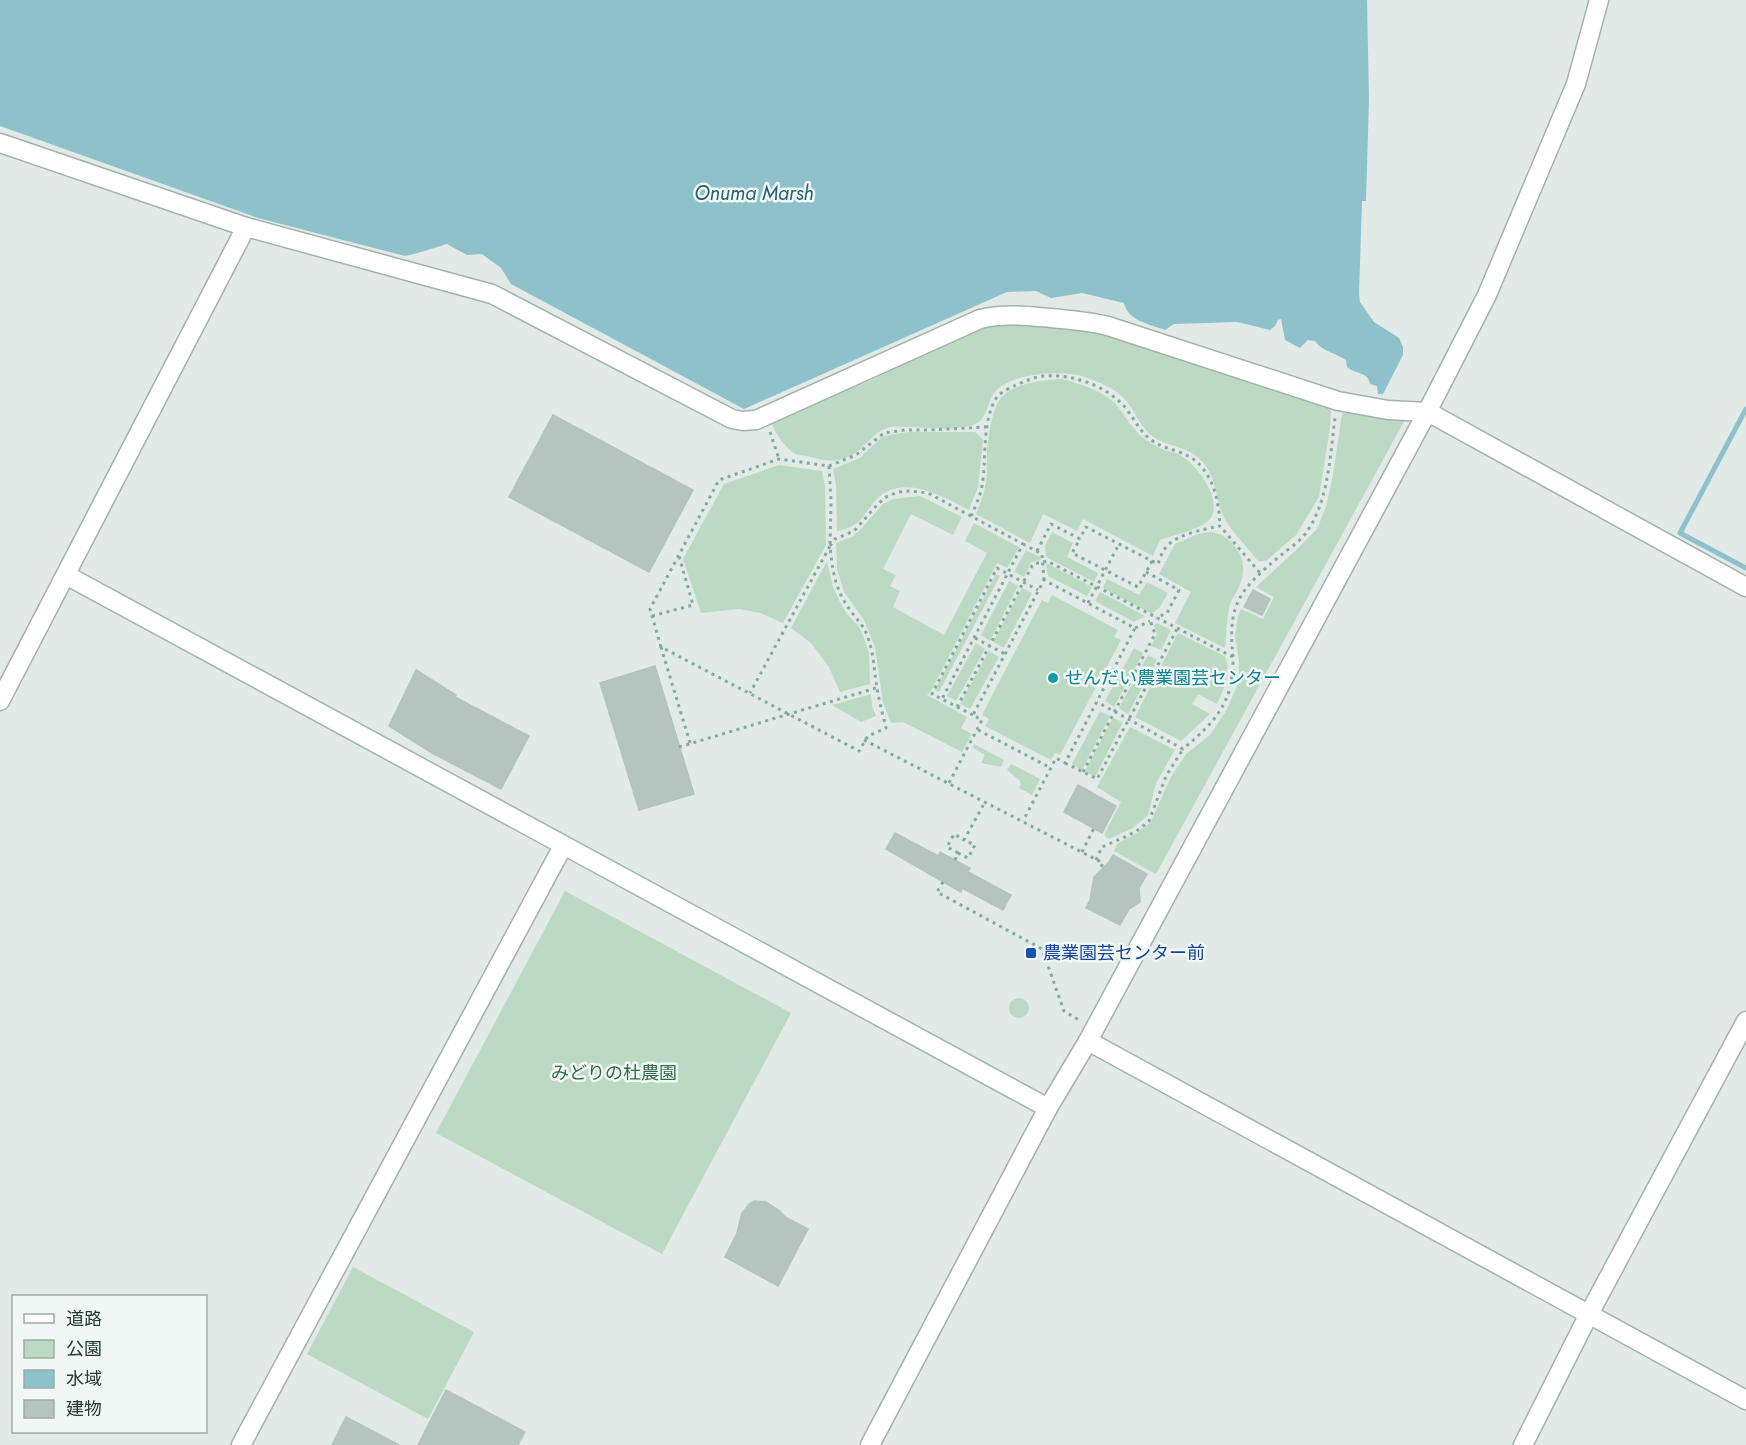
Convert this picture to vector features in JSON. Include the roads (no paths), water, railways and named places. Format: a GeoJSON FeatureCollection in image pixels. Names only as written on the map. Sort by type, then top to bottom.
{"type":"FeatureCollection","features":[{"type":"Feature","properties":{"kind":"street"},"geometry":{"type":"LineString","coordinates":[[870,1445],[1048,1108],[1091,1035],[1428,412],[1487,295],[1576,84],[1599,0]]}},
{"type":"Feature","properties":{"kind":"street"},"geometry":{"type":"LineString","coordinates":[[0,143],[246,227],[492,294],[732,419],[743,421],[756,420],[993,315],[1092,321],[1338,401],[1388,410],[1428,412],[1746,587]]}},
{"type":"Feature","properties":{"kind":"street"},"geometry":{"type":"LineString","coordinates":[[0,701],[246,227]]}},
{"type":"Feature","properties":{"kind":"street"},"geometry":{"type":"LineString","coordinates":[[66,575],[1048,1108]]}},
{"type":"Feature","properties":{"kind":"street"},"geometry":{"type":"LineString","coordinates":[[241,1445],[563,846]]}},
{"type":"Feature","properties":{"kind":"street"},"geometry":{"type":"LineString","coordinates":[[1523,1445],[1589,1314],[1746,1022]]}},
{"type":"Feature","properties":{"kind":"street"},"geometry":{"type":"LineString","coordinates":[[1091,1035],[1746,1400]]}},
{"type":"Feature","properties":{"kind":"water","name":"Onuma Marsh"},"geometry":{"type":"Polygon","coordinates":[[[0,0],[1367,0],[1369,99],[1366,201],[1362,201],[1359,294],[1360,302],[1374,322],[1399,338],[1403,347],[1403,355],[1383,394],[1378,394],[1377,386],[1370,384],[1367,377],[1347,367],[1346,360],[1326,350],[1315,341],[1308,340],[1300,348],[1285,340],[1281,319],[1270,330],[1237,322],[1174,324],[1165,330],[1135,318],[1126,309],[1124,303],[1082,293],[1051,298],[1036,291],[1007,292],[744,409],[511,284],[501,268],[482,254],[467,255],[447,244],[405,256],[258,218],[0,126],[0,0]]]}},
{"type":"Feature","properties":{"kind":"waterway"},"geometry":{"type":"LineString","coordinates":[[1746,409],[1680,533],[1746,568]]}},
{"type":"Feature","properties":{"kind":"place","name":"せんだい農業園芸センター"},"geometry":{"type":"Point","coordinates":[1053,678]}},
{"type":"Feature","properties":{"kind":"place","name":"農業園芸センター前"},"geometry":{"type":"Point","coordinates":[1031,953]}},
{"type":"Feature","properties":{"kind":"park label","name":"みどりの杜農園"},"geometry":{"type":"Point","coordinates":[614,1073]}}]}
